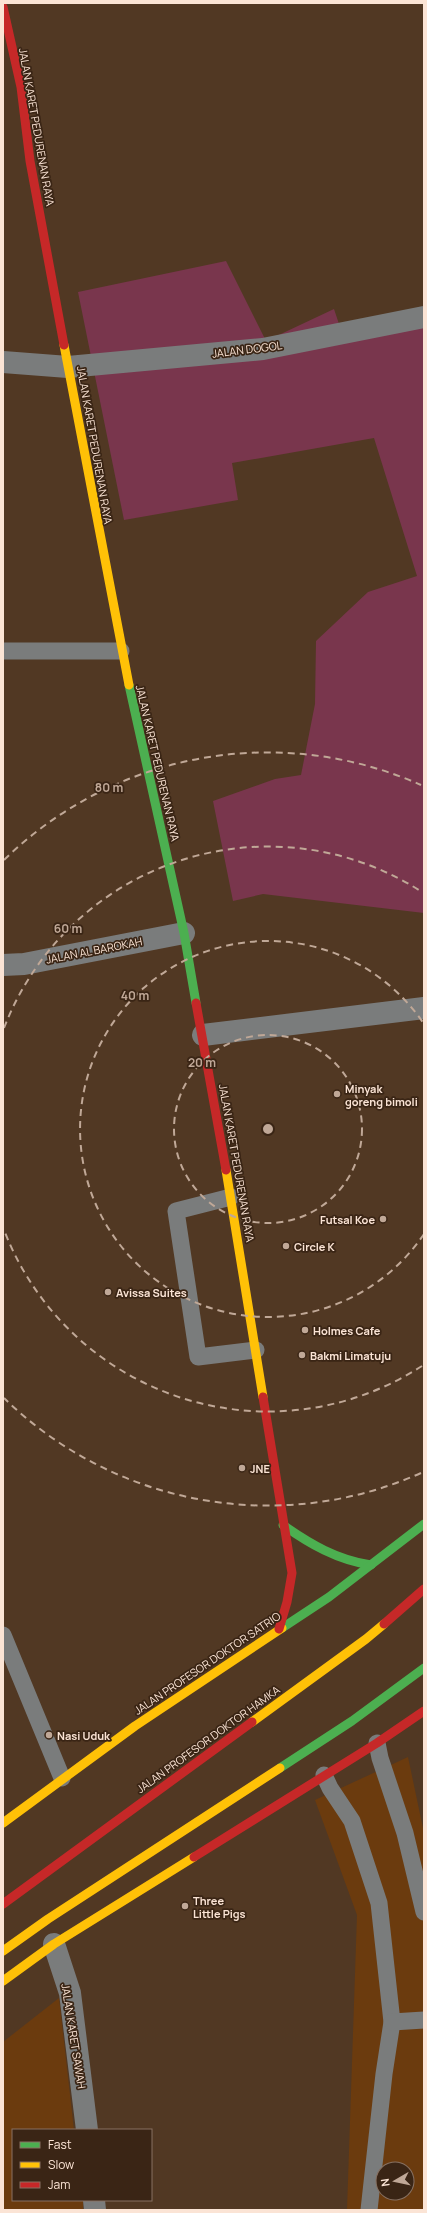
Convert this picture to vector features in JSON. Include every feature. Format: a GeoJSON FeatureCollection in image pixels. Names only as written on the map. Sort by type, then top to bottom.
{"type":"FeatureCollection","features":[{"type":"Feature","properties":{"kind":"main road","name":"JALAN KARET PEDURENAN RAYA"},"geometry":{"type":"LineString","coordinates":[[3,7],[21,87],[30,161],[121,651],[184,933],[232,1197],[283,1525],[292,1573],[287,1602],[279,1629]]}},
{"type":"Feature","properties":{"kind":"main road","name":"JALAN PROFESOR DOKTOR SATRIO"},"geometry":{"type":"LineString","coordinates":[[3,1823],[62,1778],[279,1629],[329,1597],[424,1524]]}},
{"type":"Feature","properties":{"kind":"main road"},"geometry":{"type":"LineString","coordinates":[[283,1525],[318,1548],[357,1564],[370,1565]]}},
{"type":"Feature","properties":{"kind":"main road","name":"JALAN PROFESOR DOKTOR HAMKA"},"geometry":{"type":"LineString","coordinates":[[3,1904],[366,1639],[424,1588]]}},
{"type":"Feature","properties":{"kind":"main road"},"geometry":{"type":"LineString","coordinates":[[3,1951],[48,1919],[352,1721],[424,1668]]}},
{"type":"Feature","properties":{"kind":"main road"},"geometry":{"type":"LineString","coordinates":[[3,1980],[54,1944],[424,1711]]}},
{"type":"Feature","properties":{"kind":"street","name":"JALAN DOGOL"},"geometry":{"type":"LineString","coordinates":[[3,362],[68,367],[263,349],[424,317]]}},
{"type":"Feature","properties":{"kind":"street","name":"JALAN AL BAROKAH"},"geometry":{"type":"LineString","coordinates":[[3,964],[24,964],[184,933]]}},
{"type":"Feature","properties":{"kind":"street"},"geometry":{"type":"LineString","coordinates":[[203,1035],[424,1008]]}},
{"type":"Feature","properties":{"kind":"street","name":"JALAN KARET SAWAH"},"geometry":{"type":"LineString","coordinates":[[54,1944],[70,1993],[87,2129]]}},
{"type":"Feature","properties":{"kind":"lane"},"geometry":{"type":"LineString","coordinates":[[3,651],[121,651]]}},
{"type":"Feature","properties":{"kind":"lane"},"geometry":{"type":"LineString","coordinates":[[232,1197],[176,1211],[198,1357],[256,1350]]}},
{"type":"Feature","properties":{"kind":"lane"},"geometry":{"type":"LineString","coordinates":[[3,1635],[62,1778]]}},
{"type":"Feature","properties":{"kind":"lane"},"geometry":{"type":"LineString","coordinates":[[377,1742],[380,1758],[404,1833],[424,1912]]}},
{"type":"Feature","properties":{"kind":"lane"},"geometry":{"type":"LineString","coordinates":[[324,1775],[330,1788],[352,1821],[379,1903],[392,2022],[384,2074],[369,2210]]}},
{"type":"Feature","properties":{"kind":"lane"},"geometry":{"type":"LineString","coordinates":[[392,2022],[424,2020]]}},
{"type":"Feature","properties":{"kind":"shaded area"},"geometry":{"type":"Polygon","coordinates":[[[226,261],[266,341],[334,309],[344,339],[424,327],[424,913],[263,894],[233,901],[213,801],[275,779],[301,775],[315,704],[316,641],[368,592],[417,576],[374,438],[232,463],[238,500],[124,520],[78,292],[226,261]]]}},
{"type":"Feature","properties":{"kind":"shaded area"},"geometry":{"type":"Polygon","coordinates":[[[408,1757],[424,1833],[424,2210],[347,2210],[357,1915],[315,1800],[408,1757]]]}},
{"type":"Feature","properties":{"kind":"shaded area"},"geometry":{"type":"Polygon","coordinates":[[[59,1998],[74,2129],[12,2129],[12,2201],[83,2201],[83,2210],[3,2210],[3,2042],[59,1998]]]}},
{"type":"Feature","properties":{"kind":"traffic: fast"},"geometry":{"type":"LineString","coordinates":[[129,685],[184,933],[196,1003]]}},
{"type":"Feature","properties":{"kind":"traffic: fast"},"geometry":{"type":"LineString","coordinates":[[282,1628],[329,1597],[424,1524]]}},
{"type":"Feature","properties":{"kind":"traffic: fast"},"geometry":{"type":"LineString","coordinates":[[283,1525],[303,1539],[324,1550],[359,1563],[371,1565]]}},
{"type":"Feature","properties":{"kind":"traffic: fast"},"geometry":{"type":"LineString","coordinates":[[280,1768],[352,1721],[424,1668]]}},
{"type":"Feature","properties":{"kind":"traffic: slow"},"geometry":{"type":"LineString","coordinates":[[64,345],[129,685]]}},
{"type":"Feature","properties":{"kind":"traffic: slow"},"geometry":{"type":"LineString","coordinates":[[226,1170],[263,1397]]}},
{"type":"Feature","properties":{"kind":"traffic: slow"},"geometry":{"type":"LineString","coordinates":[[252,1722],[366,1639],[384,1624]]}},
{"type":"Feature","properties":{"kind":"traffic: slow"},"geometry":{"type":"LineString","coordinates":[[3,1823],[135,1726],[282,1628]]}},
{"type":"Feature","properties":{"kind":"traffic: slow"},"geometry":{"type":"LineString","coordinates":[[3,1951],[48,1919],[280,1768]]}},
{"type":"Feature","properties":{"kind":"traffic: slow"},"geometry":{"type":"LineString","coordinates":[[3,1981],[54,1944],[194,1857]]}},
{"type":"Feature","properties":{"kind":"traffic: jam"},"geometry":{"type":"LineString","coordinates":[[3,7],[21,87],[30,161],[64,345]]}},
{"type":"Feature","properties":{"kind":"traffic: jam"},"geometry":{"type":"LineString","coordinates":[[196,1003],[226,1170]]}},
{"type":"Feature","properties":{"kind":"traffic: jam"},"geometry":{"type":"LineString","coordinates":[[263,1397],[292,1573],[287,1602],[279,1629]]}},
{"type":"Feature","properties":{"kind":"traffic: jam"},"geometry":{"type":"LineString","coordinates":[[384,1624],[424,1589]]}},
{"type":"Feature","properties":{"kind":"traffic: jam"},"geometry":{"type":"LineString","coordinates":[[194,1857],[377,1743],[424,1711]]}},
{"type":"Feature","properties":{"kind":"traffic: jam"},"geometry":{"type":"LineString","coordinates":[[3,1904],[252,1722]]}},
{"type":"Feature","properties":{"kind":"place","name":"Minyak goreng bimoli"},"geometry":{"type":"Point","coordinates":[337,1094]}},
{"type":"Feature","properties":{"kind":"place","name":"Futsal Koe"},"geometry":{"type":"Point","coordinates":[383,1219]}},
{"type":"Feature","properties":{"kind":"place","name":"Circle K"},"geometry":{"type":"Point","coordinates":[286,1246]}},
{"type":"Feature","properties":{"kind":"place","name":"Avissa Suites"},"geometry":{"type":"Point","coordinates":[108,1292]}},
{"type":"Feature","properties":{"kind":"place","name":"Holmes Cafe"},"geometry":{"type":"Point","coordinates":[305,1330]}},
{"type":"Feature","properties":{"kind":"place","name":"Bakmi Limatuju"},"geometry":{"type":"Point","coordinates":[302,1355]}},
{"type":"Feature","properties":{"kind":"place","name":"JNE"},"geometry":{"type":"Point","coordinates":[242,1468]}},
{"type":"Feature","properties":{"kind":"place","name":"Nasi Uduk"},"geometry":{"type":"Point","coordinates":[49,1735]}},
{"type":"Feature","properties":{"kind":"place","name":"Three Little Pigs"},"geometry":{"type":"Point","coordinates":[185,1906]}}]}
